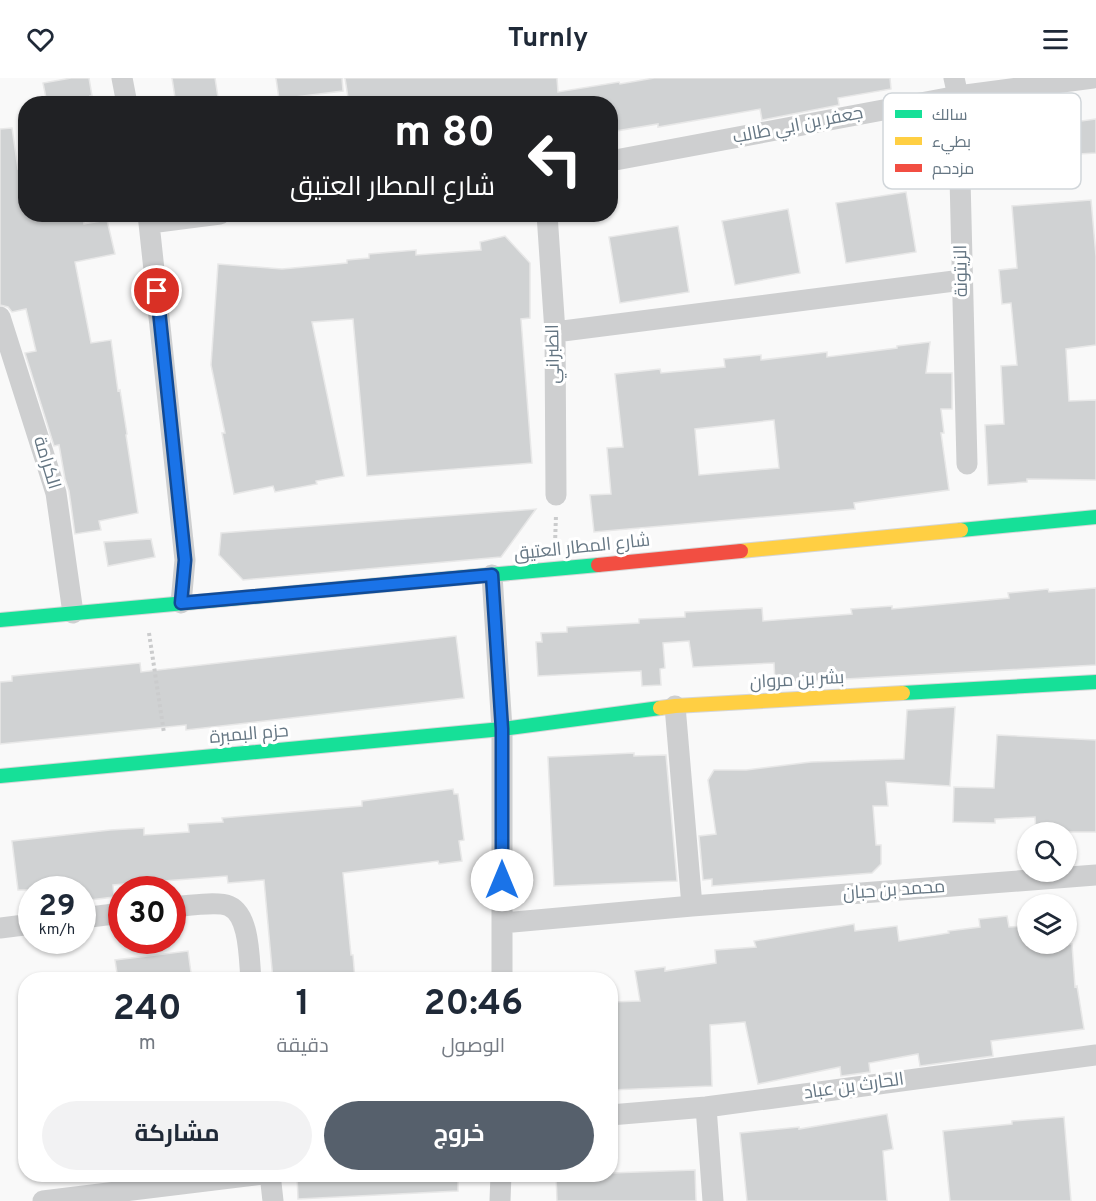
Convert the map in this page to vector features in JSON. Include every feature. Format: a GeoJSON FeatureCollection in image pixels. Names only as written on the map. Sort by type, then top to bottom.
{"type":"FeatureCollection","features":[{"type":"Feature","properties":{"kind":"street"},"geometry":{"type":"LineString","coordinates":[[122,78],[125,96]]}},
{"type":"Feature","properties":{"kind":"street","name":"جعفر بن ابي طالب"},"geometry":{"type":"LineString","coordinates":[[928,93],[956,87],[1093,78]]}},
{"type":"Feature","properties":{"kind":"street","name":"جعفر بن ابي طالب"},"geometry":{"type":"LineString","coordinates":[[618,160],[883,103]]}},
{"type":"Feature","properties":{"kind":"street","name":"الزيتونة"},"geometry":{"type":"LineString","coordinates":[[959,189],[967,464]]}},
{"type":"Feature","properties":{"kind":"street"},"geometry":{"type":"LineString","coordinates":[[149,222],[185,560],[181,603]]}},
{"type":"Feature","properties":{"kind":"street","name":"الطبراني"},"geometry":{"type":"LineString","coordinates":[[548,222],[555,332],[556,495]]}},
{"type":"Feature","properties":{"kind":"street"},"geometry":{"type":"LineString","coordinates":[[555,332],[962,280]]}},
{"type":"Feature","properties":{"kind":"street","name":"الكرامة"},"geometry":{"type":"LineString","coordinates":[[0,317],[56,493],[73,613]]}},
{"type":"Feature","properties":{"kind":"street","name":"شارع المطار العتيق"},"geometry":{"type":"LineString","coordinates":[[0,620],[1096,517]]}},
{"type":"Feature","properties":{"kind":"street"},"geometry":{"type":"LineString","coordinates":[[492,575],[502,729],[502,972]]}},
{"type":"Feature","properties":{"kind":"street","name":"بشر بن مروان"},"geometry":{"type":"LineString","coordinates":[[502,729],[675,706],[1096,682]]}},
{"type":"Feature","properties":{"kind":"street"},"geometry":{"type":"LineString","coordinates":[[675,706],[692,906]]}},
{"type":"Feature","properties":{"kind":"street","name":"حزم البمبرة"},"geometry":{"type":"LineString","coordinates":[[0,776],[502,729]]}},
{"type":"Feature","properties":{"kind":"street","name":"محمد بن حبان"},"geometry":{"type":"LineString","coordinates":[[502,923],[1096,875]]}},
{"type":"Feature","properties":{"kind":"street"},"geometry":{"type":"LineString","coordinates":[[186,905],[228,905],[239,914],[247,936],[250,972]]}},
{"type":"Feature","properties":{"kind":"street"},"geometry":{"type":"LineString","coordinates":[[0,928],[18,926]]}},
{"type":"Feature","properties":{"kind":"street","name":"الحارث بن عباد"},"geometry":{"type":"LineString","coordinates":[[618,1114],[706,1107],[1096,1055]]}},
{"type":"Feature","properties":{"kind":"street"},"geometry":{"type":"LineString","coordinates":[[706,1107],[713,1201]]}},
{"type":"Feature","properties":{"kind":"street"},"geometry":{"type":"LineString","coordinates":[[43,1201],[198,1182]]}},
{"type":"Feature","properties":{"kind":"street"},"geometry":{"type":"LineString","coordinates":[[271,1182],[273,1201]]}},
{"type":"Feature","properties":{"kind":"street"},"geometry":{"type":"LineString","coordinates":[[500,1201],[501,1182]]}},
{"type":"Feature","properties":{"kind":"path"},"geometry":{"type":"LineString","coordinates":[[555,568],[556,495]]}},
{"type":"Feature","properties":{"kind":"path"},"geometry":{"type":"LineString","coordinates":[[146,607],[168,760]]}},
{"type":"Feature","properties":{"kind":"building"},"geometry":{"type":"Polygon","coordinates":[[[71,78],[89,78],[92,96],[46,96],[43,83],[71,78]]]}},
{"type":"Feature","properties":{"kind":"building"},"geometry":{"type":"Polygon","coordinates":[[[172,78],[215,78],[218,96],[175,96],[172,78]]]}},
{"type":"Feature","properties":{"kind":"building"},"geometry":{"type":"Polygon","coordinates":[[[276,78],[342,78],[343,91],[303,96],[279,96],[276,78]]]}},
{"type":"Feature","properties":{"kind":"building"},"geometry":{"type":"Polygon","coordinates":[[[345,78],[557,78],[558,92],[654,78],[890,78],[891,89],[838,98],[839,105],[762,120],[760,109],[658,127],[658,124],[618,131],[618,96],[348,96],[345,78]]]}},
{"type":"Feature","properties":{"kind":"building"},"geometry":{"type":"Polygon","coordinates":[[[1096,119],[1096,153],[1081,154],[1081,121],[1096,119]]]}},
{"type":"Feature","properties":{"kind":"building"},"geometry":{"type":"Polygon","coordinates":[[[12,128],[18,169],[18,222],[84,222],[84,224],[107,222],[115,254],[75,262],[91,343],[111,340],[138,513],[99,521],[101,530],[75,534],[59,445],[54,446],[25,353],[36,351],[26,309],[12,312],[8,307],[0,305],[0,129],[12,128]]]}},
{"type":"Feature","properties":{"kind":"building"},"geometry":{"type":"Polygon","coordinates":[[[906,192],[916,252],[846,263],[836,203],[906,192]]]}},
{"type":"Feature","properties":{"kind":"building"},"geometry":{"type":"Polygon","coordinates":[[[1091,200],[1096,256],[1096,345],[1066,349],[1069,401],[1096,400],[1096,480],[1027,479],[1027,482],[988,485],[985,425],[1004,424],[1001,366],[1017,365],[1011,303],[1002,304],[999,270],[1017,268],[1012,206],[1091,200]]]}},
{"type":"Feature","properties":{"kind":"building"},"geometry":{"type":"Polygon","coordinates":[[[788,209],[800,273],[735,285],[722,221],[788,209]]]}},
{"type":"Feature","properties":{"kind":"building"},"geometry":{"type":"Polygon","coordinates":[[[678,226],[689,292],[620,303],[609,237],[678,226]]]}},
{"type":"Feature","properties":{"kind":"building"},"geometry":{"type":"Polygon","coordinates":[[[505,236],[530,263],[530,318],[521,319],[532,463],[367,476],[353,319],[312,322],[344,476],[275,492],[273,486],[234,494],[222,433],[225,433],[211,365],[218,264],[282,269],[347,263],[347,260],[369,258],[369,254],[416,250],[416,255],[481,250],[480,242],[505,236]]]}},
{"type":"Feature","properties":{"kind":"building"},"geometry":{"type":"Polygon","coordinates":[[[930,342],[926,373],[952,373],[952,409],[941,409],[944,433],[941,433],[949,490],[854,503],[855,509],[594,532],[590,495],[611,494],[607,448],[623,447],[615,374],[660,369],[661,373],[725,367],[724,359],[761,355],[761,360],[827,352],[827,357],[897,348],[897,346],[930,342]],[[774,420],[695,429],[699,475],[779,468],[774,420]]]}},
{"type":"Feature","properties":{"kind":"building"},"geometry":{"type":"Polygon","coordinates":[[[536,509],[501,557],[243,580],[219,555],[221,533],[536,509]]]}},
{"type":"Feature","properties":{"kind":"building"},"geometry":{"type":"Polygon","coordinates":[[[151,539],[155,557],[108,566],[104,542],[151,539]]]}},
{"type":"Feature","properties":{"kind":"building"},"geometry":{"type":"Polygon","coordinates":[[[1096,588],[1096,665],[775,683],[774,663],[693,667],[689,641],[663,643],[665,668],[660,669],[661,685],[642,686],[641,671],[538,676],[536,642],[542,642],[541,633],[567,632],[567,627],[639,623],[639,619],[685,617],[685,612],[762,608],[763,621],[852,614],[851,609],[892,606],[892,609],[1009,598],[1008,593],[1048,589],[1049,592],[1096,588]]]}},
{"type":"Feature","properties":{"kind":"building"},"geometry":{"type":"Polygon","coordinates":[[[456,636],[464,698],[186,730],[186,725],[0,744],[0,682],[12,681],[12,676],[140,663],[141,672],[456,636]]]}},
{"type":"Feature","properties":{"kind":"building"},"geometry":{"type":"Polygon","coordinates":[[[955,707],[950,786],[886,782],[888,806],[873,806],[876,845],[881,845],[881,864],[872,873],[712,886],[712,879],[703,880],[699,836],[716,834],[708,780],[714,770],[746,770],[811,762],[904,759],[907,710],[955,707]]]}},
{"type":"Feature","properties":{"kind":"building"},"geometry":{"type":"Polygon","coordinates":[[[997,735],[1096,740],[1096,832],[1077,832],[1077,822],[1035,822],[1035,817],[995,819],[995,823],[953,822],[954,787],[994,788],[997,735]]]}},
{"type":"Feature","properties":{"kind":"building"},"geometry":{"type":"Polygon","coordinates":[[[634,753],[634,756],[666,755],[677,881],[554,886],[548,757],[634,753]]]}},
{"type":"Feature","properties":{"kind":"building"},"geometry":{"type":"Polygon","coordinates":[[[453,789],[454,794],[458,794],[464,840],[459,841],[462,861],[439,864],[438,861],[343,873],[354,972],[272,972],[264,880],[228,883],[227,876],[186,879],[186,876],[108,876],[108,898],[96,899],[96,876],[18,876],[18,890],[12,841],[144,828],[144,835],[189,832],[188,824],[223,822],[222,818],[362,806],[362,801],[453,789]]]}},
{"type":"Feature","properties":{"kind":"building"},"geometry":{"type":"Polygon","coordinates":[[[1007,916],[1009,927],[1017,927],[1017,954],[1073,954],[1075,987],[1077,986],[1084,1029],[991,1041],[993,1056],[920,1066],[918,1054],[869,1063],[870,1072],[841,1076],[840,1067],[758,1084],[745,1022],[710,1025],[712,1086],[618,1090],[618,1002],[640,1001],[635,971],[665,967],[665,971],[716,963],[715,950],[756,947],[754,941],[854,924],[855,931],[897,926],[899,941],[980,927],[979,919],[1007,916]]]}},
{"type":"Feature","properties":{"kind":"building"},"geometry":{"type":"Polygon","coordinates":[[[188,951],[191,972],[117,972],[115,960],[164,954],[186,954],[188,951]]]}},
{"type":"Feature","properties":{"kind":"building"},"geometry":{"type":"Polygon","coordinates":[[[887,1114],[893,1149],[883,1151],[887,1201],[747,1201],[740,1133],[799,1127],[799,1129],[887,1114]]]}},
{"type":"Feature","properties":{"kind":"building"},"geometry":{"type":"Polygon","coordinates":[[[1064,1117],[1071,1201],[950,1201],[943,1131],[1012,1124],[1012,1121],[1064,1117]]]}},
{"type":"Feature","properties":{"kind":"building"},"geometry":{"type":"Polygon","coordinates":[[[695,1170],[696,1201],[557,1201],[556,1182],[618,1182],[618,1173],[695,1170]]]}},
{"type":"Feature","properties":{"kind":"building"},"geometry":{"type":"Polygon","coordinates":[[[297,1182],[458,1182],[458,1191],[298,1199],[297,1182]]]}},
{"type":"Feature","properties":{"kind":"traffic: fast"},"geometry":{"type":"LineString","coordinates":[[961,530],[1096,517]]}},
{"type":"Feature","properties":{"kind":"traffic: fast"},"geometry":{"type":"LineString","coordinates":[[0,620],[598,565]]}},
{"type":"Feature","properties":{"kind":"traffic: fast"},"geometry":{"type":"LineString","coordinates":[[903,693],[1096,682]]}},
{"type":"Feature","properties":{"kind":"traffic: fast"},"geometry":{"type":"LineString","coordinates":[[0,776],[502,729],[660,708]]}},
{"type":"Feature","properties":{"kind":"traffic: slow"},"geometry":{"type":"LineString","coordinates":[[741,551],[961,530]]}},
{"type":"Feature","properties":{"kind":"traffic: slow"},"geometry":{"type":"LineString","coordinates":[[660,708],[903,693]]}},
{"type":"Feature","properties":{"kind":"traffic: jam"},"geometry":{"type":"LineString","coordinates":[[598,565],[741,551]]}},
{"type":"Feature","properties":{"kind":"route"},"geometry":{"type":"LineString","coordinates":[[157,291],[185,560],[181,603],[492,575],[502,729],[502,880]]}}]}
